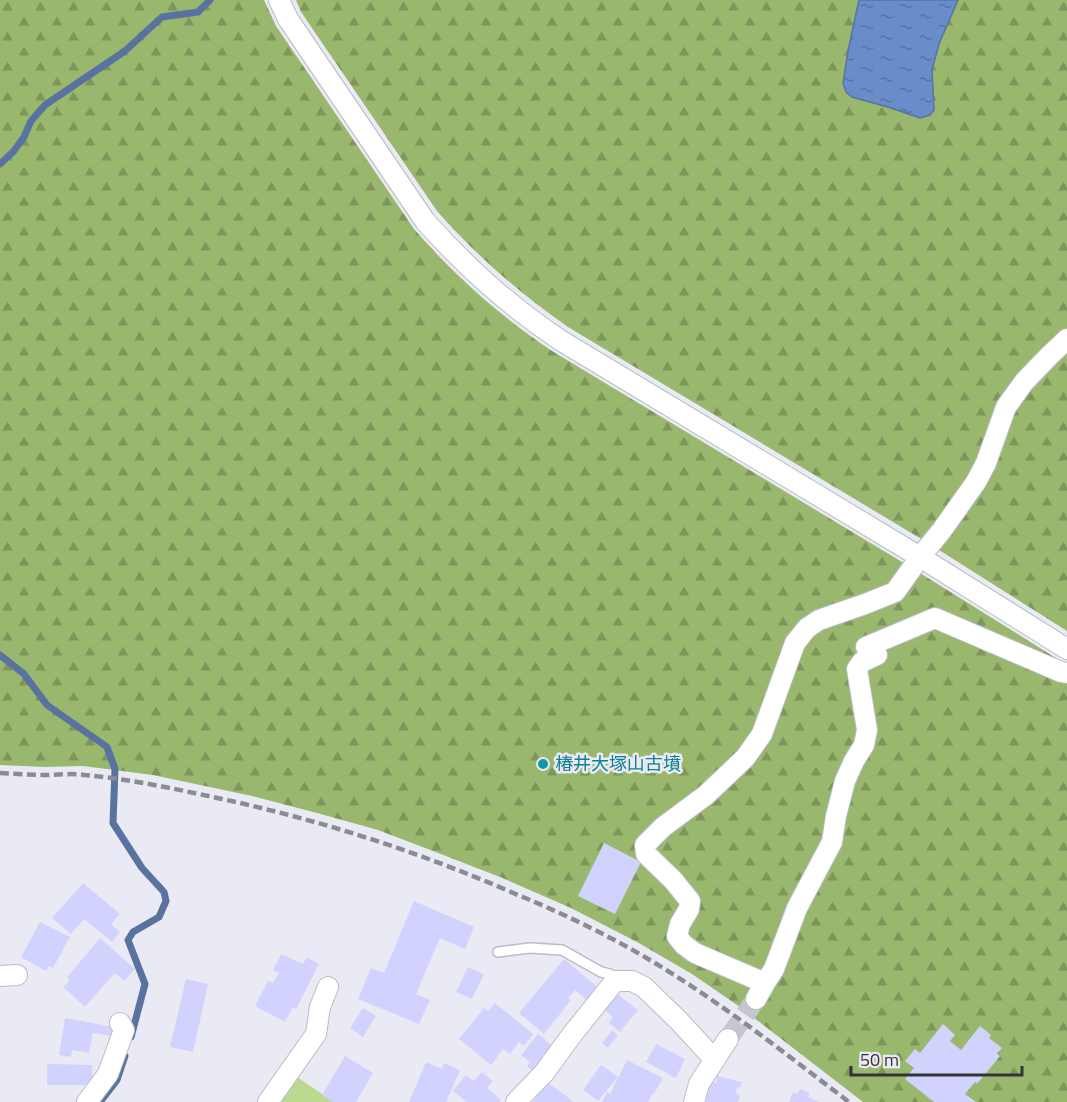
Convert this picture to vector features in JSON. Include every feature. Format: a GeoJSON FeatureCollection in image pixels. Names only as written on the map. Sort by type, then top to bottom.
{"type":"FeatureCollection","features":[{"type":"Feature","properties":{"kind":"street"},"geometry":{"type":"LineString","coordinates":[[279,0],[288,19],[425,221],[450,250],[507,302],[560,340],[920,556],[1067,649]]}},
{"type":"Feature","properties":{"kind":"street"},"geometry":{"type":"LineString","coordinates":[[1067,339],[1024,382],[1006,407],[986,463],[976,482],[895,592],[819,620],[807,628],[795,643],[762,734],[745,758],[706,795],[663,826],[645,845],[646,854],[673,879],[690,901],[689,909],[680,924],[677,936],[695,953],[760,991],[774,969],[797,908],[832,842],[845,782],[864,745],[867,730],[857,669],[862,662],[877,655],[866,647],[935,618],[1067,673]]}},
{"type":"Feature","properties":{"kind":"street"},"geometry":{"type":"LineString","coordinates":[[516,1102],[544,1073],[615,981],[632,981],[644,987],[714,1059]]}},
{"type":"Feature","properties":{"kind":"street"},"geometry":{"type":"LineString","coordinates":[[268,1102],[316,1034],[320,1007],[328,987]]}},
{"type":"Feature","properties":{"kind":"street"},"geometry":{"type":"LineString","coordinates":[[87,1102],[108,1074],[124,1030],[120,1023]]}},
{"type":"Feature","properties":{"kind":"street"},"geometry":{"type":"LineString","coordinates":[[694,1102],[699,1084],[728,1038]]}},
{"type":"Feature","properties":{"kind":"lane"},"geometry":{"type":"LineString","coordinates":[[498,952],[530,948],[562,950],[601,972],[610,974],[619,981]]}},
{"type":"Feature","properties":{"kind":"green space"},"geometry":{"type":"Polygon","coordinates":[[[0,0],[264,0],[276,26],[414,229],[462,279],[497,310],[552,351],[912,568],[1067,665],[1067,1102],[863,1102],[740,1007],[692,974],[571,908],[500,877],[378,830],[252,796],[153,775],[83,766],[0,765],[0,0]]]}},
{"type":"Feature","properties":{"kind":"green space"},"geometry":{"type":"Polygon","coordinates":[[[296,0],[859,0],[843,83],[888,107],[920,118],[932,82],[932,70],[939,44],[958,0],[1067,0],[1067,631],[928,543],[568,327],[532,301],[467,243],[437,211],[301,12],[296,0]]]}},
{"type":"Feature","properties":{"kind":"green space"},"geometry":{"type":"Polygon","coordinates":[[[297,1077],[334,1102],[273,1102],[281,1093],[286,1096],[297,1077]]]}},
{"type":"Feature","properties":{"kind":"water"},"geometry":{"type":"Polygon","coordinates":[[[859,0],[958,0],[939,44],[932,70],[934,110],[930,115],[920,118],[852,97],[846,92],[843,83],[859,0]]]}},
{"type":"Feature","properties":{"kind":"building"},"geometry":{"type":"Polygon","coordinates":[[[604,843],[641,862],[615,914],[578,896],[604,843]]]}},
{"type":"Feature","properties":{"kind":"building"},"geometry":{"type":"Polygon","coordinates":[[[83,883],[120,914],[111,924],[120,932],[112,942],[84,919],[71,934],[52,918],[83,883]]]}},
{"type":"Feature","properties":{"kind":"building"},"geometry":{"type":"Polygon","coordinates":[[[414,901],[474,927],[465,949],[440,938],[416,994],[430,1000],[419,1024],[358,999],[371,968],[384,973],[414,901]]]}},
{"type":"Feature","properties":{"kind":"building"},"geometry":{"type":"Polygon","coordinates":[[[40,922],[70,937],[53,968],[49,966],[46,971],[21,957],[40,922]]]}},
{"type":"Feature","properties":{"kind":"building"},"geometry":{"type":"Polygon","coordinates":[[[100,938],[135,969],[124,981],[115,973],[85,1007],[63,987],[70,980],[67,977],[100,938]]]}},
{"type":"Feature","properties":{"kind":"building"},"geometry":{"type":"Polygon","coordinates":[[[281,954],[303,964],[307,957],[319,964],[296,1009],[293,1007],[285,1022],[255,1006],[268,981],[273,983],[279,973],[273,970],[281,954]]]}},
{"type":"Feature","properties":{"kind":"building"},"geometry":{"type":"Polygon","coordinates":[[[564,959],[600,989],[589,1002],[575,990],[568,998],[571,1000],[544,1034],[519,1013],[564,959]]]}},
{"type":"Feature","properties":{"kind":"building"},"geometry":{"type":"Polygon","coordinates":[[[468,967],[484,974],[472,999],[456,992],[468,967]]]}},
{"type":"Feature","properties":{"kind":"building"},"geometry":{"type":"Polygon","coordinates":[[[186,979],[208,984],[193,1052],[170,1047],[186,979]]]}},
{"type":"Feature","properties":{"kind":"building"},"geometry":{"type":"Polygon","coordinates":[[[615,992],[638,1010],[620,1032],[609,1023],[613,1017],[602,1008],[615,992]]]}},
{"type":"Feature","properties":{"kind":"building"},"geometry":{"type":"Polygon","coordinates":[[[495,1003],[533,1034],[524,1046],[519,1042],[510,1054],[503,1049],[491,1065],[459,1039],[484,1008],[488,1011],[495,1003]]]}},
{"type":"Feature","properties":{"kind":"building"},"geometry":{"type":"Polygon","coordinates":[[[363,1008],[376,1016],[363,1037],[350,1028],[363,1008]]]}},
{"type":"Feature","properties":{"kind":"building"},"geometry":{"type":"Polygon","coordinates":[[[65,1018],[114,1027],[112,1036],[93,1033],[89,1053],[72,1050],[71,1057],[59,1055],[65,1018]]]}},
{"type":"Feature","properties":{"kind":"building"},"geometry":{"type":"Polygon","coordinates":[[[943,1024],[955,1035],[950,1041],[961,1050],[980,1026],[991,1035],[989,1038],[1002,1048],[997,1053],[1000,1056],[977,1084],[975,1082],[965,1094],[976,1102],[934,1102],[905,1079],[914,1068],[905,1061],[915,1049],[920,1053],[943,1024]]]}},
{"type":"Feature","properties":{"kind":"building"},"geometry":{"type":"Polygon","coordinates":[[[612,1030],[618,1035],[608,1048],[602,1043],[612,1030]]]}},
{"type":"Feature","properties":{"kind":"building"},"geometry":{"type":"Polygon","coordinates":[[[538,1034],[554,1047],[534,1072],[527,1066],[530,1062],[521,1055],[538,1034]]]}},
{"type":"Feature","properties":{"kind":"building"},"geometry":{"type":"Polygon","coordinates":[[[656,1044],[685,1059],[676,1078],[646,1062],[656,1044]]]}},
{"type":"Feature","properties":{"kind":"building"},"geometry":{"type":"Polygon","coordinates":[[[345,1056],[373,1073],[356,1102],[333,1102],[322,1095],[345,1056]]]}},
{"type":"Feature","properties":{"kind":"building"},"geometry":{"type":"Polygon","coordinates":[[[627,1060],[663,1078],[654,1094],[648,1102],[602,1102],[607,1092],[610,1094],[627,1060]]]}},
{"type":"Feature","properties":{"kind":"building"},"geometry":{"type":"Polygon","coordinates":[[[426,1062],[442,1069],[444,1063],[460,1070],[446,1102],[409,1102],[426,1062]]]}},
{"type":"Feature","properties":{"kind":"building"},"geometry":{"type":"Polygon","coordinates":[[[47,1064],[92,1065],[93,1085],[47,1085],[47,1064]]]}},
{"type":"Feature","properties":{"kind":"building"},"geometry":{"type":"Polygon","coordinates":[[[601,1065],[618,1077],[598,1101],[583,1090],[601,1065]]]}},
{"type":"Feature","properties":{"kind":"building"},"geometry":{"type":"Polygon","coordinates":[[[482,1072],[493,1081],[487,1088],[501,1100],[499,1102],[467,1102],[453,1091],[466,1075],[474,1081],[482,1072]]]}},
{"type":"Feature","properties":{"kind":"building"},"geometry":{"type":"Polygon","coordinates":[[[717,1076],[742,1082],[740,1088],[737,1087],[736,1093],[740,1095],[738,1102],[706,1102],[711,1082],[716,1083],[717,1076]]]}},
{"type":"Feature","properties":{"kind":"building"},"geometry":{"type":"Polygon","coordinates":[[[547,1082],[574,1102],[533,1102],[547,1082]]]}},
{"type":"Feature","properties":{"kind":"building"},"geometry":{"type":"Polygon","coordinates":[[[800,1089],[810,1093],[808,1097],[820,1102],[789,1102],[793,1092],[797,1094],[800,1089]]]}},
{"type":"Feature","properties":{"kind":"waterway"},"geometry":{"type":"LineString","coordinates":[[0,164],[13,152],[24,137],[31,121],[45,105],[125,51],[162,17],[198,12],[210,0]]}},
{"type":"Feature","properties":{"kind":"waterway"},"geometry":{"type":"LineString","coordinates":[[0,655],[24,674],[47,705],[107,747],[115,769],[113,823],[142,868],[164,892],[166,901],[159,917],[133,932],[128,940],[145,984],[131,1037]]}},
{"type":"Feature","properties":{"kind":"waterway"},"geometry":{"type":"LineString","coordinates":[[100,1102],[117,1080],[125,1056]]}},
{"type":"Feature","properties":{"kind":"tunnel"},"geometry":{"type":"LineString","coordinates":[[728,1039],[756,999]]}},
{"type":"Feature","properties":{"kind":"railway"},"geometry":{"type":"LineString","coordinates":[[0,773],[79,774],[188,792],[298,817],[446,865],[604,934],[660,966],[769,1041],[849,1102]]}},
{"type":"Feature","properties":{"kind":"place","name":"椿井大塚山古墳"},"geometry":{"type":"Point","coordinates":[543,764]}}]}
